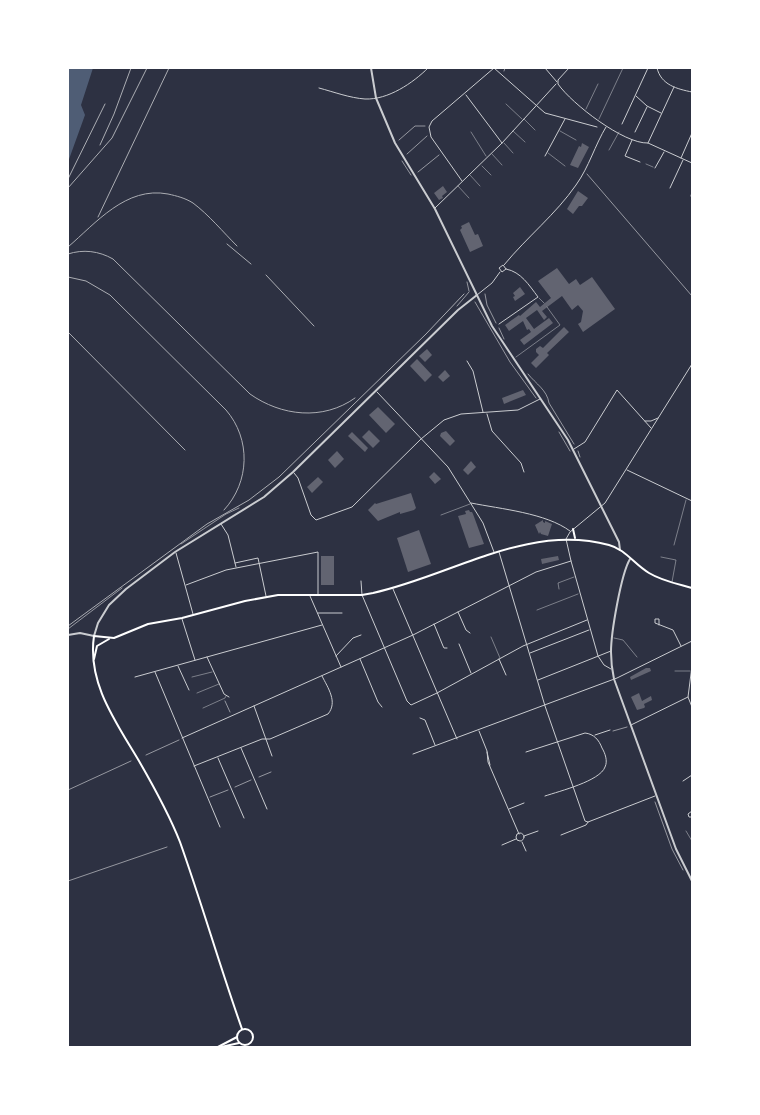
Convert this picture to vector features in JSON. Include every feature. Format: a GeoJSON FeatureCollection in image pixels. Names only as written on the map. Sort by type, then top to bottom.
{"type":"FeatureCollection","features":[{"type":"Feature","properties":{"kind":"main road"},"geometry":{"type":"LineString","coordinates":[[572,530],[577,539]]}},
{"type":"Feature","properties":{"kind":"main road"},"geometry":{"type":"LineString","coordinates":[[94,662],[97,646],[111,638],[148,624],[285,594],[362,595],[393,588],[524,544],[577,539],[609,545],[620,550],[650,574],[692,588]]}},
{"type":"Feature","properties":{"kind":"main road"},"geometry":{"type":"LineString","coordinates":[[111,638],[94,636],[93,650],[98,684],[111,714],[153,786],[176,834],[242,1029]]}},
{"type":"Feature","properties":{"kind":"main road"},"geometry":{"type":"LineString","coordinates":[[217,1048],[239,1043],[249,1046],[254,1039],[253,1034],[248,1029],[242,1029],[238,1032],[239,1043]]}},
{"type":"Feature","properties":{"kind":"main road"},"geometry":{"type":"LineString","coordinates":[[217,1048],[237,1037]]}},
{"type":"Feature","properties":{"kind":"street"},"geometry":{"type":"LineString","coordinates":[[371,68],[376,98],[395,144],[435,209],[502,342],[561,428],[573,449],[619,542],[620,550]]}},
{"type":"Feature","properties":{"kind":"street"},"geometry":{"type":"LineString","coordinates":[[319,88],[359,98],[376,98],[404,86],[428,68]]}},
{"type":"Feature","properties":{"kind":"street"},"geometry":{"type":"LineString","coordinates":[[462,182],[430,134],[429,126],[432,120],[494,68],[545,113],[597,127]]}},
{"type":"Feature","properties":{"kind":"street"},"geometry":{"type":"LineString","coordinates":[[545,68],[585,111],[607,126],[632,139],[648,143],[692,163]]}},
{"type":"Feature","properties":{"kind":"street"},"geometry":{"type":"LineString","coordinates":[[435,209],[502,143],[552,87],[558,83],[569,68]]}},
{"type":"Feature","properties":{"kind":"street"},"geometry":{"type":"LineString","coordinates":[[622,124],[648,68]]}},
{"type":"Feature","properties":{"kind":"street"},"geometry":{"type":"LineString","coordinates":[[657,68],[661,77],[674,87],[692,92]]}},
{"type":"Feature","properties":{"kind":"street"},"geometry":{"type":"LineString","coordinates":[[648,143],[674,87]]}},
{"type":"Feature","properties":{"kind":"street"},"geometry":{"type":"LineString","coordinates":[[465,94],[502,143]]}},
{"type":"Feature","properties":{"kind":"street"},"geometry":{"type":"LineString","coordinates":[[635,96],[648,106],[662,113]]}},
{"type":"Feature","properties":{"kind":"street"},"geometry":{"type":"LineString","coordinates":[[635,132],[648,106]]}},
{"type":"Feature","properties":{"kind":"street"},"geometry":{"type":"LineString","coordinates":[[544,156],[566,118]]}},
{"type":"Feature","properties":{"kind":"street"},"geometry":{"type":"LineString","coordinates":[[68,635],[80,633],[94,636],[97,625],[112,602],[176,552],[264,497],[294,472],[470,298],[492,283],[500,271],[499,267],[504,265],[561,205],[584,171],[607,126]]}},
{"type":"Feature","properties":{"kind":"street"},"geometry":{"type":"LineString","coordinates":[[681,158],[692,133]]}},
{"type":"Feature","properties":{"kind":"street"},"geometry":{"type":"LineString","coordinates":[[632,139],[625,156],[640,162]]}},
{"type":"Feature","properties":{"kind":"street"},"geometry":{"type":"LineString","coordinates":[[655,168],[664,151]]}},
{"type":"Feature","properties":{"kind":"street"},"geometry":{"type":"LineString","coordinates":[[670,188],[684,160]]}},
{"type":"Feature","properties":{"kind":"street"},"geometry":{"type":"LineString","coordinates":[[691,196],[692,192]]}},
{"type":"Feature","properties":{"kind":"street"},"geometry":{"type":"LineString","coordinates":[[504,265],[506,269]]}},
{"type":"Feature","properties":{"kind":"street"},"geometry":{"type":"LineString","coordinates":[[499,324],[538,297],[514,270],[506,269],[500,271]]}},
{"type":"Feature","properties":{"kind":"street"},"geometry":{"type":"LineString","coordinates":[[467,361],[473,371],[483,413]]}},
{"type":"Feature","properties":{"kind":"street"},"geometry":{"type":"LineString","coordinates":[[611,669],[604,665],[598,656],[570,561],[566,539],[572,530],[601,506],[626,470],[692,364]]}},
{"type":"Feature","properties":{"kind":"street"},"geometry":{"type":"LineString","coordinates":[[573,449],[585,442],[617,390],[652,428]]}},
{"type":"Feature","properties":{"kind":"street"},"geometry":{"type":"LineString","coordinates":[[376,391],[448,467],[483,522],[494,553]]}},
{"type":"Feature","properties":{"kind":"street"},"geometry":{"type":"LineString","coordinates":[[294,472],[298,478],[311,515],[316,520],[352,507],[421,439],[450,418],[461,414],[518,410],[540,399]]}},
{"type":"Feature","properties":{"kind":"street"},"geometry":{"type":"LineString","coordinates":[[486,413],[492,431],[520,463],[524,472]]}},
{"type":"Feature","properties":{"kind":"street"},"geometry":{"type":"LineString","coordinates":[[645,421],[652,422],[659,418]]}},
{"type":"Feature","properties":{"kind":"street"},"geometry":{"type":"LineString","coordinates":[[626,470],[692,501]]}},
{"type":"Feature","properties":{"kind":"street"},"geometry":{"type":"LineString","coordinates":[[471,503],[536,516],[572,530]]}},
{"type":"Feature","properties":{"kind":"street"},"geometry":{"type":"LineString","coordinates":[[221,523],[228,535],[237,568]]}},
{"type":"Feature","properties":{"kind":"street"},"geometry":{"type":"LineString","coordinates":[[176,552],[194,615]]}},
{"type":"Feature","properties":{"kind":"street"},"geometry":{"type":"LineString","coordinates":[[186,585],[219,572],[318,552],[318,595]]}},
{"type":"Feature","properties":{"kind":"street"},"geometry":{"type":"LineString","coordinates":[[499,552],[545,706],[572,786],[585,821],[588,822]]}},
{"type":"Feature","properties":{"kind":"street"},"geometry":{"type":"LineString","coordinates":[[235,563],[258,558],[266,597]]}},
{"type":"Feature","properties":{"kind":"street"},"geometry":{"type":"LineString","coordinates":[[630,559],[622,582],[612,638],[611,669],[676,849],[692,881]]}},
{"type":"Feature","properties":{"kind":"street"},"geometry":{"type":"LineString","coordinates":[[182,738],[413,635],[433,623],[543,569],[570,561]]}},
{"type":"Feature","properties":{"kind":"street"},"geometry":{"type":"LineString","coordinates":[[360,581],[362,595],[408,703],[411,705],[438,693],[526,644],[587,620]]}},
{"type":"Feature","properties":{"kind":"street"},"geometry":{"type":"LineString","coordinates":[[393,588],[456,739]]}},
{"type":"Feature","properties":{"kind":"street"},"geometry":{"type":"LineString","coordinates":[[309,595],[340,667]]}},
{"type":"Feature","properties":{"kind":"street"},"geometry":{"type":"LineString","coordinates":[[458,611],[466,630],[470,633]]}},
{"type":"Feature","properties":{"kind":"street"},"geometry":{"type":"LineString","coordinates":[[317,613],[342,613]]}},
{"type":"Feature","properties":{"kind":"street"},"geometry":{"type":"LineString","coordinates":[[182,618],[195,660]]}},
{"type":"Feature","properties":{"kind":"street"},"geometry":{"type":"LineString","coordinates":[[433,623],[444,648],[447,648]]}},
{"type":"Feature","properties":{"kind":"street"},"geometry":{"type":"LineString","coordinates":[[135,677],[322,625]]}},
{"type":"Feature","properties":{"kind":"street"},"geometry":{"type":"LineString","coordinates":[[659,625],[673,630],[681,647]]}},
{"type":"Feature","properties":{"kind":"street"},"geometry":{"type":"LineString","coordinates":[[529,653],[590,629]]}},
{"type":"Feature","properties":{"kind":"street"},"geometry":{"type":"LineString","coordinates":[[336,657],[353,638],[361,635]]}},
{"type":"Feature","properties":{"kind":"street"},"geometry":{"type":"LineString","coordinates":[[413,754],[614,679],[692,641]]}},
{"type":"Feature","properties":{"kind":"street"},"geometry":{"type":"LineString","coordinates":[[460,644],[471,674]]}},
{"type":"Feature","properties":{"kind":"street"},"geometry":{"type":"LineString","coordinates":[[537,680],[611,651]]}},
{"type":"Feature","properties":{"kind":"street"},"geometry":{"type":"LineString","coordinates":[[208,657],[225,697],[229,697]]}},
{"type":"Feature","properties":{"kind":"street"},"geometry":{"type":"LineString","coordinates":[[499,658],[506,675]]}},
{"type":"Feature","properties":{"kind":"street"},"geometry":{"type":"LineString","coordinates":[[359,659],[382,707]]}},
{"type":"Feature","properties":{"kind":"street"},"geometry":{"type":"LineString","coordinates":[[178,665],[189,690]]}},
{"type":"Feature","properties":{"kind":"street"},"geometry":{"type":"LineString","coordinates":[[692,666],[688,697],[692,707]]}},
{"type":"Feature","properties":{"kind":"street"},"geometry":{"type":"LineString","coordinates":[[154,672],[220,827]]}},
{"type":"Feature","properties":{"kind":"street"},"geometry":{"type":"LineString","coordinates":[[194,766],[328,714],[333,703],[322,675]]}},
{"type":"Feature","properties":{"kind":"street"},"geometry":{"type":"LineString","coordinates":[[631,726],[688,697]]}},
{"type":"Feature","properties":{"kind":"street"},"geometry":{"type":"LineString","coordinates":[[254,706],[272,756]]}},
{"type":"Feature","properties":{"kind":"street"},"geometry":{"type":"LineString","coordinates":[[420,718],[425,720],[435,746]]}},
{"type":"Feature","properties":{"kind":"street"},"geometry":{"type":"LineString","coordinates":[[479,730],[487,751],[487,759],[508,810],[519,834],[524,836]]}},
{"type":"Feature","properties":{"kind":"street"},"geometry":{"type":"LineString","coordinates":[[594,736],[610,730]]}},
{"type":"Feature","properties":{"kind":"street"},"geometry":{"type":"LineString","coordinates":[[526,752],[585,733],[594,736],[602,748],[606,758],[605,768],[597,776],[546,796]]}},
{"type":"Feature","properties":{"kind":"street"},"geometry":{"type":"LineString","coordinates":[[241,747],[267,809]]}},
{"type":"Feature","properties":{"kind":"street"},"geometry":{"type":"LineString","coordinates":[[218,757],[244,818]]}},
{"type":"Feature","properties":{"kind":"street"},"geometry":{"type":"LineString","coordinates":[[683,781],[692,776]]}},
{"type":"Feature","properties":{"kind":"street"},"geometry":{"type":"LineString","coordinates":[[561,835],[586,825],[588,822],[656,796]]}},
{"type":"Feature","properties":{"kind":"street"},"geometry":{"type":"LineString","coordinates":[[508,810],[524,803]]}},
{"type":"Feature","properties":{"kind":"street"},"geometry":{"type":"LineString","coordinates":[[692,811],[688,814],[692,817]]}},
{"type":"Feature","properties":{"kind":"street"},"geometry":{"type":"LineString","coordinates":[[526,851],[522,841],[524,836],[538,830]]}},
{"type":"Feature","properties":{"kind":"street"},"geometry":{"type":"LineString","coordinates":[[517,839],[519,834]]}},
{"type":"Feature","properties":{"kind":"street"},"geometry":{"type":"LineString","coordinates":[[502,845],[517,839],[522,841]]}},
{"type":"Feature","properties":{"kind":"lane"},"geometry":{"type":"LineString","coordinates":[[598,120],[623,68]]}},
{"type":"Feature","properties":{"kind":"lane"},"geometry":{"type":"LineString","coordinates":[[585,111],[598,84]]}},
{"type":"Feature","properties":{"kind":"lane"},"geometry":{"type":"LineString","coordinates":[[506,104],[536,130]]}},
{"type":"Feature","properties":{"kind":"lane"},"geometry":{"type":"LineString","coordinates":[[513,131],[526,142]]}},
{"type":"Feature","properties":{"kind":"lane"},"geometry":{"type":"LineString","coordinates":[[559,131],[576,140]]}},
{"type":"Feature","properties":{"kind":"lane"},"geometry":{"type":"LineString","coordinates":[[471,132],[487,157]]}},
{"type":"Feature","properties":{"kind":"lane"},"geometry":{"type":"LineString","coordinates":[[609,150],[619,132]]}},
{"type":"Feature","properties":{"kind":"lane"},"geometry":{"type":"LineString","coordinates":[[502,143],[513,153]]}},
{"type":"Feature","properties":{"kind":"lane"},"geometry":{"type":"LineString","coordinates":[[547,152],[564,166]]}},
{"type":"Feature","properties":{"kind":"lane"},"geometry":{"type":"LineString","coordinates":[[491,153],[502,164]]}},
{"type":"Feature","properties":{"kind":"lane"},"geometry":{"type":"LineString","coordinates":[[646,164],[655,168]]}},
{"type":"Feature","properties":{"kind":"lane"},"geometry":{"type":"LineString","coordinates":[[480,165],[491,175]]}},
{"type":"Feature","properties":{"kind":"lane"},"geometry":{"type":"LineString","coordinates":[[470,175],[480,186]]}},
{"type":"Feature","properties":{"kind":"lane"},"geometry":{"type":"LineString","coordinates":[[458,186],[469,198]]}},
{"type":"Feature","properties":{"kind":"lane"},"geometry":{"type":"LineString","coordinates":[[538,297],[544,303]]}},
{"type":"Feature","properties":{"kind":"lane"},"geometry":{"type":"LineString","coordinates":[[516,358],[560,325],[547,307]]}},
{"type":"Feature","properties":{"kind":"lane"},"geometry":{"type":"LineString","coordinates":[[674,545],[687,498]]}},
{"type":"Feature","properties":{"kind":"lane"},"geometry":{"type":"LineString","coordinates":[[441,515],[468,506],[471,503]]}},
{"type":"Feature","properties":{"kind":"lane"},"geometry":{"type":"LineString","coordinates":[[661,557],[676,560],[672,582]]}},
{"type":"Feature","properties":{"kind":"lane"},"geometry":{"type":"LineString","coordinates":[[559,589],[558,583],[575,577]]}},
{"type":"Feature","properties":{"kind":"lane"},"geometry":{"type":"LineString","coordinates":[[537,610],[580,593]]}},
{"type":"Feature","properties":{"kind":"lane"},"geometry":{"type":"LineString","coordinates":[[491,637],[499,658]]}},
{"type":"Feature","properties":{"kind":"lane"},"geometry":{"type":"LineString","coordinates":[[612,638],[623,640],[637,656]]}},
{"type":"Feature","properties":{"kind":"lane"},"geometry":{"type":"LineString","coordinates":[[192,678],[214,671]]}},
{"type":"Feature","properties":{"kind":"lane"},"geometry":{"type":"LineString","coordinates":[[674,671],[692,672]]}},
{"type":"Feature","properties":{"kind":"lane"},"geometry":{"type":"LineString","coordinates":[[197,693],[219,684]]}},
{"type":"Feature","properties":{"kind":"lane"},"geometry":{"type":"LineString","coordinates":[[203,708],[225,697]]}},
{"type":"Feature","properties":{"kind":"lane"},"geometry":{"type":"LineString","coordinates":[[686,831],[692,841]]}},
{"type":"Feature","properties":{"kind":"path"},"geometry":{"type":"LineString","coordinates":[[502,75],[505,68]]}},
{"type":"Feature","properties":{"kind":"path"},"geometry":{"type":"LineString","coordinates":[[395,144],[415,126],[429,126]]}},
{"type":"Feature","properties":{"kind":"path"},"geometry":{"type":"LineString","coordinates":[[403,158],[430,134]]}},
{"type":"Feature","properties":{"kind":"path"},"geometry":{"type":"LineString","coordinates":[[414,175],[442,152]]}},
{"type":"Feature","properties":{"kind":"path"},"geometry":{"type":"LineString","coordinates":[[399,155],[410,175]]}},
{"type":"Feature","properties":{"kind":"path"},"geometry":{"type":"LineString","coordinates":[[584,171],[692,296]]}},
{"type":"Feature","properties":{"kind":"path"},"geometry":{"type":"LineString","coordinates":[[465,278],[469,292]]}},
{"type":"Feature","properties":{"kind":"path"},"geometry":{"type":"LineString","coordinates":[[225,697],[231,716]]}},
{"type":"Feature","properties":{"kind":"path"},"geometry":{"type":"LineString","coordinates":[[607,734],[631,726]]}},
{"type":"Feature","properties":{"kind":"path"},"geometry":{"type":"LineString","coordinates":[[146,755],[182,738]]}},
{"type":"Feature","properties":{"kind":"path"},"geometry":{"type":"LineString","coordinates":[[68,790],[131,761]]}},
{"type":"Feature","properties":{"kind":"path"},"geometry":{"type":"LineString","coordinates":[[208,798],[271,772]]}},
{"type":"Feature","properties":{"kind":"path"},"geometry":{"type":"LineString","coordinates":[[68,881],[167,846]]}},
{"type":"Feature","properties":{"kind":"water"},"geometry":{"type":"Polygon","coordinates":[[[68,68],[93,68],[81,105],[85,115],[68,162],[68,68]]]}},
{"type":"Feature","properties":{"kind":"building"},"geometry":{"type":"Polygon","coordinates":[[[582,143],[589,147],[578,168],[570,165],[582,143]]]}},
{"type":"Feature","properties":{"kind":"building"},"geometry":{"type":"Polygon","coordinates":[[[443,186],[447,192],[439,200],[434,193],[443,186]]]}},
{"type":"Feature","properties":{"kind":"building"},"geometry":{"type":"Polygon","coordinates":[[[578,191],[588,198],[573,214],[567,209],[578,191]]]}},
{"type":"Feature","properties":{"kind":"building"},"geometry":{"type":"Polygon","coordinates":[[[469,222],[475,235],[478,234],[483,246],[470,252],[460,230],[461,226],[469,222]]]}},
{"type":"Feature","properties":{"kind":"building"},"geometry":{"type":"Polygon","coordinates":[[[557,268],[569,284],[576,279],[580,285],[592,277],[615,309],[583,332],[578,324],[581,322],[583,311],[578,305],[572,310],[562,296],[542,311],[547,317],[544,320],[537,310],[526,318],[534,329],[549,318],[553,323],[524,345],[520,340],[531,332],[529,329],[527,330],[523,321],[509,331],[505,325],[520,316],[536,302],[540,307],[551,298],[538,281],[557,268]]]}},
{"type":"Feature","properties":{"kind":"building"},"geometry":{"type":"Polygon","coordinates":[[[520,287],[525,294],[515,301],[513,293],[520,287]]]}},
{"type":"Feature","properties":{"kind":"building"},"geometry":{"type":"Polygon","coordinates":[[[564,327],[569,332],[547,353],[549,355],[536,368],[531,363],[539,355],[536,349],[540,346],[543,348],[564,327]]]}},
{"type":"Feature","properties":{"kind":"building"},"geometry":{"type":"Polygon","coordinates":[[[427,349],[432,355],[425,362],[419,356],[427,349]]]}},
{"type":"Feature","properties":{"kind":"building"},"geometry":{"type":"Polygon","coordinates":[[[417,359],[432,375],[425,382],[410,366],[417,359]]]}},
{"type":"Feature","properties":{"kind":"building"},"geometry":{"type":"Polygon","coordinates":[[[445,370],[450,376],[443,382],[438,377],[445,370]]]}},
{"type":"Feature","properties":{"kind":"building"},"geometry":{"type":"Polygon","coordinates":[[[523,390],[526,395],[504,404],[502,398],[523,390]]]}},
{"type":"Feature","properties":{"kind":"building"},"geometry":{"type":"Polygon","coordinates":[[[378,407],[395,424],[386,433],[369,415],[378,407]]]}},
{"type":"Feature","properties":{"kind":"building"},"geometry":{"type":"Polygon","coordinates":[[[369,430],[380,441],[373,448],[362,437],[369,430]]]}},
{"type":"Feature","properties":{"kind":"building"},"geometry":{"type":"Polygon","coordinates":[[[446,431],[455,441],[450,446],[440,436],[441,433],[446,431]]]}},
{"type":"Feature","properties":{"kind":"building"},"geometry":{"type":"Polygon","coordinates":[[[352,432],[368,448],[365,452],[348,436],[352,432]]]}},
{"type":"Feature","properties":{"kind":"building"},"geometry":{"type":"Polygon","coordinates":[[[337,451],[344,459],[335,468],[328,460],[337,451]]]}},
{"type":"Feature","properties":{"kind":"building"},"geometry":{"type":"Polygon","coordinates":[[[471,461],[476,467],[468,475],[463,470],[471,461]]]}},
{"type":"Feature","properties":{"kind":"building"},"geometry":{"type":"Polygon","coordinates":[[[434,472],[441,479],[435,484],[429,477],[434,472]]]}},
{"type":"Feature","properties":{"kind":"building"},"geometry":{"type":"Polygon","coordinates":[[[318,477],[323,482],[312,493],[307,487],[318,477]]]}},
{"type":"Feature","properties":{"kind":"building"},"geometry":{"type":"Polygon","coordinates":[[[411,493],[416,508],[414,510],[400,514],[400,512],[378,521],[368,510],[375,503],[411,493]]]}},
{"type":"Feature","properties":{"kind":"building"},"geometry":{"type":"Polygon","coordinates":[[[469,510],[473,514],[484,544],[469,548],[458,516],[466,514],[465,511],[469,510]]]}},
{"type":"Feature","properties":{"kind":"building"},"geometry":{"type":"Polygon","coordinates":[[[543,520],[545,523],[545,521],[552,524],[548,536],[540,532],[539,534],[535,525],[543,520]]]}},
{"type":"Feature","properties":{"kind":"building"},"geometry":{"type":"Polygon","coordinates":[[[419,530],[431,564],[408,572],[397,538],[419,530]]]}},
{"type":"Feature","properties":{"kind":"building"},"geometry":{"type":"Polygon","coordinates":[[[321,556],[334,556],[334,585],[321,585],[321,556]]]}},
{"type":"Feature","properties":{"kind":"building"},"geometry":{"type":"Polygon","coordinates":[[[558,556],[559,560],[542,564],[541,559],[558,556]]]}},
{"type":"Feature","properties":{"kind":"building"},"geometry":{"type":"Polygon","coordinates":[[[646,668],[650,668],[651,671],[631,680],[630,677],[646,668]]]}},
{"type":"Feature","properties":{"kind":"building"},"geometry":{"type":"Polygon","coordinates":[[[639,693],[642,701],[651,696],[652,700],[644,704],[644,708],[637,710],[631,697],[639,693]]]}},
{"type":"Feature","properties":{"kind":"railway"},"geometry":{"type":"LineString","coordinates":[[100,145],[131,68]]}},
{"type":"Feature","properties":{"kind":"railway"},"geometry":{"type":"LineString","coordinates":[[68,188],[112,138],[147,68]]}},
{"type":"Feature","properties":{"kind":"railway"},"geometry":{"type":"LineString","coordinates":[[98,217],[169,68]]}},
{"type":"Feature","properties":{"kind":"railway"},"geometry":{"type":"LineString","coordinates":[[68,179],[105,104]]}},
{"type":"Feature","properties":{"kind":"railway"},"geometry":{"type":"LineString","coordinates":[[68,247],[113,208],[125,201],[153,193],[168,194],[184,198],[193,203],[237,246]]}},
{"type":"Feature","properties":{"kind":"railway"},"geometry":{"type":"LineString","coordinates":[[227,244],[251,264]]}},
{"type":"Feature","properties":{"kind":"railway"},"geometry":{"type":"LineString","coordinates":[[68,254],[91,252],[113,259],[250,394],[262,401],[288,411],[316,413],[343,405],[355,398]]}},
{"type":"Feature","properties":{"kind":"railway"},"geometry":{"type":"LineString","coordinates":[[266,275],[314,326]]}},
{"type":"Feature","properties":{"kind":"railway"},"geometry":{"type":"LineString","coordinates":[[68,277],[86,281],[110,295],[226,410],[234,421],[243,447],[243,474],[233,499],[224,510]]}},
{"type":"Feature","properties":{"kind":"railway"},"geometry":{"type":"LineString","coordinates":[[68,626],[207,524],[249,500],[279,477],[426,334],[464,294]]}},
{"type":"Feature","properties":{"kind":"railway"},"geometry":{"type":"LineString","coordinates":[[68,332],[185,450]]}}]}
